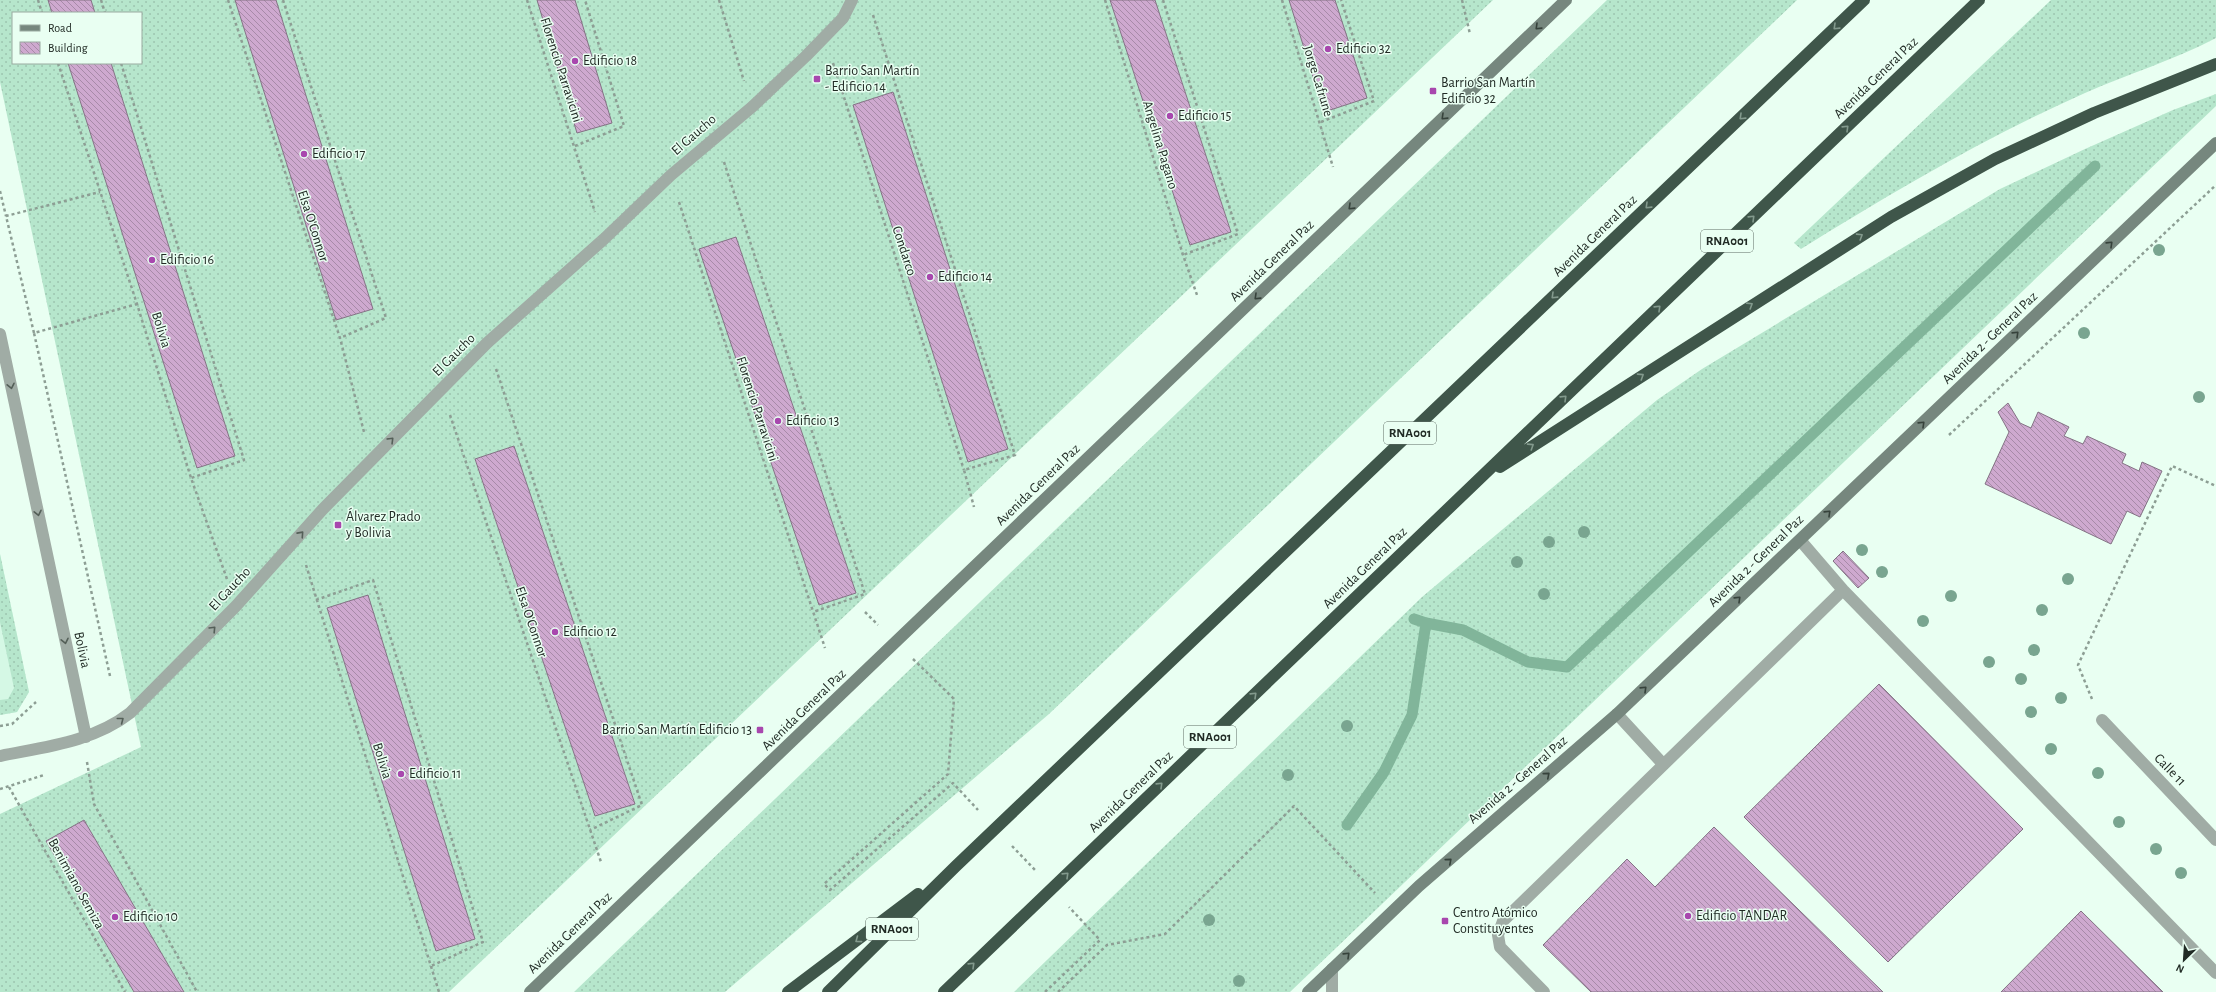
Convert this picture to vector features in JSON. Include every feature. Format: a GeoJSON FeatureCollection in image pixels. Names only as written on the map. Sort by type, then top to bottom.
{"type":"FeatureCollection","features":[{"type":"Feature","properties":{"kind":"highway","name":"Avenida General Paz"},"geometry":{"type":"LineString","coordinates":[[828,992],[956,866],[1864,0]]}},
{"type":"Feature","properties":{"kind":"highway","name":"Avenida General Paz"},"geometry":{"type":"LineString","coordinates":[[944,992],[1979,0]]}},
{"type":"Feature","properties":{"kind":"highway"},"geometry":{"type":"LineString","coordinates":[[1475,483],[1695,340],[1891,216],[1995,159],[2094,113],[2216,64]]}},
{"type":"Feature","properties":{"kind":"highway"},"geometry":{"type":"LineString","coordinates":[[788,992],[956,866]]}},
{"type":"Feature","properties":{"kind":"street","name":"El Gaucho"},"geometry":{"type":"LineString","coordinates":[[0,756],[86,737],[114,726],[130,713],[236,606],[371,460],[487,343],[604,239],[671,175],[715,136],[752,107],[825,38],[843,18],[852,0]]}},
{"type":"Feature","properties":{"kind":"street","name":"Avenida General Paz"},"geometry":{"type":"LineString","coordinates":[[530,992],[1566,0]]}},
{"type":"Feature","properties":{"kind":"street","name":"Avenida 2 - General Paz"},"geometry":{"type":"LineString","coordinates":[[1308,992],[1392,912],[1617,714],[2216,143]]}},
{"type":"Feature","properties":{"kind":"street","name":"Bolivia"},"geometry":{"type":"LineString","coordinates":[[0,334],[86,737]]}},
{"type":"Feature","properties":{"kind":"street"},"geometry":{"type":"LineString","coordinates":[[1800,540],[1843,590],[2216,973]]}},
{"type":"Feature","properties":{"kind":"street"},"geometry":{"type":"LineString","coordinates":[[1544,992],[1500,947],[1498,935],[1503,921],[1843,590]]}},
{"type":"Feature","properties":{"kind":"street"},"geometry":{"type":"LineString","coordinates":[[1617,714],[1664,764]]}},
{"type":"Feature","properties":{"kind":"street","name":"Calle 11"},"geometry":{"type":"LineString","coordinates":[[2102,720],[2216,840]]}},
{"type":"Feature","properties":{"kind":"street"},"geometry":{"type":"LineString","coordinates":[[1332,969],[1332,992]]}},
{"type":"Feature","properties":{"kind":"path"},"geometry":{"type":"LineString","coordinates":[[38,0],[42,12]]}},
{"type":"Feature","properties":{"kind":"path"},"geometry":{"type":"LineString","coordinates":[[101,0],[105,12]]}},
{"type":"Feature","properties":{"kind":"path","name":"Elsa O'Connor"},"geometry":{"type":"LineString","coordinates":[[228,0],[340,338],[371,460]]}},
{"type":"Feature","properties":{"kind":"path"},"geometry":{"type":"LineString","coordinates":[[283,0],[386,318],[340,338]]}},
{"type":"Feature","properties":{"kind":"path","name":"Florencio Parravicini"},"geometry":{"type":"LineString","coordinates":[[527,0],[604,239]]}},
{"type":"Feature","properties":{"kind":"path","name":"Florencio Parravicini"},"geometry":{"type":"LineString","coordinates":[[575,146],[624,126],[585,0]]}},
{"type":"Feature","properties":{"kind":"path"},"geometry":{"type":"LineString","coordinates":[[719,0],[752,107]]}},
{"type":"Feature","properties":{"kind":"path","name":"Angelina Pagano"},"geometry":{"type":"LineString","coordinates":[[1105,0],[1183,255],[1197,295]]}},
{"type":"Feature","properties":{"kind":"path"},"geometry":{"type":"LineString","coordinates":[[1163,0],[1238,234],[1183,255]]}},
{"type":"Feature","properties":{"kind":"path","name":"Jorge Cafrune"},"geometry":{"type":"LineString","coordinates":[[1282,0],[1321,122],[1333,168]]}},
{"type":"Feature","properties":{"kind":"path"},"geometry":{"type":"LineString","coordinates":[[1321,122],[1374,101],[1340,0]]}},
{"type":"Feature","properties":{"kind":"path"},"geometry":{"type":"LineString","coordinates":[[1462,0],[1470,34]]}},
{"type":"Feature","properties":{"kind":"path"},"geometry":{"type":"LineString","coordinates":[[870,8],[1015,455],[964,470]]}},
{"type":"Feature","properties":{"kind":"path","name":"Condarco"},"geometry":{"type":"LineString","coordinates":[[825,38],[964,470],[974,507]]}},
{"type":"Feature","properties":{"kind":"path","name":"Bolivia"},"geometry":{"type":"LineString","coordinates":[[58,64],[137,304],[191,478],[236,606]]}},
{"type":"Feature","properties":{"kind":"path"},"geometry":{"type":"LineString","coordinates":[[121,64],[244,460],[191,478]]}},
{"type":"Feature","properties":{"kind":"path"},"geometry":{"type":"LineString","coordinates":[[715,136],[865,594],[813,612]]}},
{"type":"Feature","properties":{"kind":"path","name":"Florencio Parravicini"},"geometry":{"type":"LineString","coordinates":[[671,175],[825,648]]}},
{"type":"Feature","properties":{"kind":"path"},"geometry":{"type":"LineString","coordinates":[[1944,440],[2216,185]]}},
{"type":"Feature","properties":{"kind":"path"},"geometry":{"type":"LineString","coordinates":[[0,191],[34,333],[110,676]]}},
{"type":"Feature","properties":{"kind":"path"},"geometry":{"type":"LineString","coordinates":[[6,216],[100,192]]}},
{"type":"Feature","properties":{"kind":"path"},"geometry":{"type":"LineString","coordinates":[[34,333],[137,304]]}},
{"type":"Feature","properties":{"kind":"path"},"geometry":{"type":"LineString","coordinates":[[487,343],[642,805],[590,830]]}},
{"type":"Feature","properties":{"kind":"path","name":"Elsa O'Connor"},"geometry":{"type":"LineString","coordinates":[[441,389],[601,862]]}},
{"type":"Feature","properties":{"kind":"path"},"geometry":{"type":"LineString","coordinates":[[2102,720],[2078,666],[2172,466],[2216,486]]}},
{"type":"Feature","properties":{"kind":"path","name":"Bolivia"},"geometry":{"type":"LineString","coordinates":[[298,538],[439,992]]}},
{"type":"Feature","properties":{"kind":"path"},"geometry":{"type":"LineString","coordinates":[[316,600],[373,580],[483,942],[431,966]]}},
{"type":"Feature","properties":{"kind":"path"},"geometry":{"type":"LineString","coordinates":[[865,612],[954,699],[948,774],[824,884],[830,890],[953,783],[980,812]]}},
{"type":"Feature","properties":{"kind":"path"},"geometry":{"type":"LineString","coordinates":[[0,726],[12,724],[36,702]]}},
{"type":"Feature","properties":{"kind":"path"},"geometry":{"type":"LineString","coordinates":[[86,737],[86,760],[94,804],[197,992]]}},
{"type":"Feature","properties":{"kind":"path","name":"Benimiano Semiza"},"geometry":{"type":"LineString","coordinates":[[9,787],[125,992]]}},
{"type":"Feature","properties":{"kind":"path"},"geometry":{"type":"LineString","coordinates":[[1058,992],[1107,945],[1165,934],[1294,806],[1392,912]]}},
{"type":"Feature","properties":{"kind":"path"},"geometry":{"type":"LineString","coordinates":[[1008,841],[1040,876]]}},
{"type":"Feature","properties":{"kind":"path"},"geometry":{"type":"LineString","coordinates":[[1045,992],[1100,940],[1068,905]]}},
{"type":"Feature","properties":{"kind":"shaded area"},"geometry":{"type":"Polygon","coordinates":[[[0,0],[48,0],[52,12],[12,12],[12,64],[68,64],[197,468],[235,456],[111,64],[142,64],[142,12],[95,12],[91,0],[235,0],[336,320],[373,309],[276,0],[1110,0],[1190,245],[1231,231],[1155,0],[1493,0],[449,992],[184,992],[84,820],[46,842],[134,992],[0,992],[0,814],[141,747],[0,82],[0,0]],[[893,92],[853,105],[968,462],[1008,449],[893,92]],[[736,237],[700,249],[819,605],[856,593],[736,237]],[[514,446],[475,460],[595,816],[635,803],[514,446]],[[368,596],[327,609],[437,951],[475,939],[368,596]]]}},
{"type":"Feature","properties":{"kind":"shaded area"},"geometry":{"type":"Polygon","coordinates":[[[1607,0],[1797,0],[1049,714],[725,992],[574,992],[1607,0]]]}},
{"type":"Feature","properties":{"kind":"shaded area"},"geometry":{"type":"Polygon","coordinates":[[[2051,0],[2216,0],[2216,38],[2048,110],[1940,166],[1801,249],[1794,243],[2051,0]]]}},
{"type":"Feature","properties":{"kind":"shaded area"},"geometry":{"type":"Polygon","coordinates":[[[2216,94],[2216,106],[1290,992],[1014,992],[1422,597],[1657,400],[1702,369],[2000,189],[2173,110],[2216,94]]]}},
{"type":"Feature","properties":{"kind":"shaded area"},"geometry":{"type":"Polygon","coordinates":[[[0,554],[29,692],[17,712],[0,715],[0,554]]]}},
{"type":"Feature","properties":{"kind":"shaded area"},"geometry":{"type":"Polygon","coordinates":[[[0,554],[29,692],[17,712],[0,715],[0,700],[8,699],[14,688],[0,622],[0,554]]]}},
{"type":"Feature","properties":{"kind":"building"},"geometry":{"type":"Polygon","coordinates":[[[48,0],[91,0],[95,12],[52,12],[48,0]]]}},
{"type":"Feature","properties":{"kind":"building","name":"Edificio 17"},"geometry":{"type":"Polygon","coordinates":[[[235,0],[276,0],[373,309],[336,320],[235,0]]]}},
{"type":"Feature","properties":{"kind":"building","name":"Edificio 18"},"geometry":{"type":"Polygon","coordinates":[[[537,0],[575,0],[612,123],[577,133],[537,0]]]}},
{"type":"Feature","properties":{"kind":"building","name":"Edificio 15"},"geometry":{"type":"Polygon","coordinates":[[[1110,0],[1155,0],[1231,232],[1190,245],[1110,0]]]}},
{"type":"Feature","properties":{"kind":"building","name":"Edificio 32"},"geometry":{"type":"Polygon","coordinates":[[[1289,0],[1335,0],[1367,98],[1324,112],[1289,0]]]}},
{"type":"Feature","properties":{"kind":"building","name":"Edificio 16"},"geometry":{"type":"Polygon","coordinates":[[[68,64],[111,64],[235,456],[197,468],[68,64]]]}},
{"type":"Feature","properties":{"kind":"building","name":"Edificio 14"},"geometry":{"type":"Polygon","coordinates":[[[893,92],[1008,449],[968,462],[853,105],[893,92]]]}},
{"type":"Feature","properties":{"kind":"building","name":"Edificio 13"},"geometry":{"type":"Polygon","coordinates":[[[736,237],[856,593],[819,605],[699,249],[736,237]]]}},
{"type":"Feature","properties":{"kind":"building"},"geometry":{"type":"Polygon","coordinates":[[[2008,403],[2020,423],[2031,428],[2038,412],[2069,427],[2064,436],[2083,444],[2087,436],[2126,454],[2122,463],[2139,471],[2142,462],[2162,471],[2140,517],[2127,511],[2111,544],[1985,484],[2009,432],[1998,412],[2008,403]]]}},
{"type":"Feature","properties":{"kind":"building","name":"Edificio 12"},"geometry":{"type":"Polygon","coordinates":[[[514,446],[635,804],[595,816],[475,459],[514,446]]]}},
{"type":"Feature","properties":{"kind":"building"},"geometry":{"type":"Polygon","coordinates":[[[1843,551],[1869,578],[1858,588],[1833,561],[1843,551]]]}},
{"type":"Feature","properties":{"kind":"building","name":"Edificio 11"},"geometry":{"type":"Polygon","coordinates":[[[368,595],[475,939],[436,951],[327,608],[368,595]]]}},
{"type":"Feature","properties":{"kind":"building"},"geometry":{"type":"Polygon","coordinates":[[[1879,684],[2023,829],[1888,962],[1744,817],[1879,684]]]}},
{"type":"Feature","properties":{"kind":"building","name":"Edificio 10"},"geometry":{"type":"Polygon","coordinates":[[[84,820],[184,992],[134,992],[46,841],[84,820]]]}},
{"type":"Feature","properties":{"kind":"building","name":"Edificio TANDAR"},"geometry":{"type":"Polygon","coordinates":[[[1714,827],[1883,992],[1591,992],[1543,945],[1627,859],[1655,887],[1714,827]]]}},
{"type":"Feature","properties":{"kind":"building"},"geometry":{"type":"Polygon","coordinates":[[[2081,911],[2163,992],[2001,992],[2081,911]]]}},
{"type":"Feature","properties":{"kind":"waterway"},"geometry":{"type":"LineString","coordinates":[[1414,619],[1426,623],[1463,630],[1528,662],[1567,667],[2095,166]]}},
{"type":"Feature","properties":{"kind":"waterway"},"geometry":{"type":"LineString","coordinates":[[1347,825],[1384,772],[1412,715],[1426,623]]}},
{"type":"Feature","properties":{"kind":"place","name":"Edificio 32"},"geometry":{"type":"Point","coordinates":[1328,49]}},
{"type":"Feature","properties":{"kind":"place","name":"Edificio 18"},"geometry":{"type":"Point","coordinates":[575,61]}},
{"type":"Feature","properties":{"kind":"place","name":"Barrio San Martín - Edificio 14"},"geometry":{"type":"Point","coordinates":[817,79]}},
{"type":"Feature","properties":{"kind":"place","name":"Barrio San Martín Edificio 32"},"geometry":{"type":"Point","coordinates":[1433,91]}},
{"type":"Feature","properties":{"kind":"place","name":"Edificio 15"},"geometry":{"type":"Point","coordinates":[1170,116]}},
{"type":"Feature","properties":{"kind":"place","name":"Edificio 17"},"geometry":{"type":"Point","coordinates":[304,154]}},
{"type":"Feature","properties":{"kind":"place","name":"Edificio 16"},"geometry":{"type":"Point","coordinates":[152,260]}},
{"type":"Feature","properties":{"kind":"place","name":"Edificio 14"},"geometry":{"type":"Point","coordinates":[930,277]}},
{"type":"Feature","properties":{"kind":"place","name":"Edificio 13"},"geometry":{"type":"Point","coordinates":[778,421]}},
{"type":"Feature","properties":{"kind":"place","name":"Álvarez Prado y Bolivia"},"geometry":{"type":"Point","coordinates":[338,525]}},
{"type":"Feature","properties":{"kind":"place","name":"Edificio 12"},"geometry":{"type":"Point","coordinates":[555,632]}},
{"type":"Feature","properties":{"kind":"place","name":"Barrio San Martín Edificio 13"},"geometry":{"type":"Point","coordinates":[760,730]}},
{"type":"Feature","properties":{"kind":"place","name":"Edificio 11"},"geometry":{"type":"Point","coordinates":[401,774]}},
{"type":"Feature","properties":{"kind":"place","name":"Edificio TANDAR"},"geometry":{"type":"Point","coordinates":[1688,916]}},
{"type":"Feature","properties":{"kind":"place","name":"Edificio 10"},"geometry":{"type":"Point","coordinates":[115,917]}},
{"type":"Feature","properties":{"kind":"place","name":"Centro Atómico Constituyentes"},"geometry":{"type":"Point","coordinates":[1445,921]}}]}
